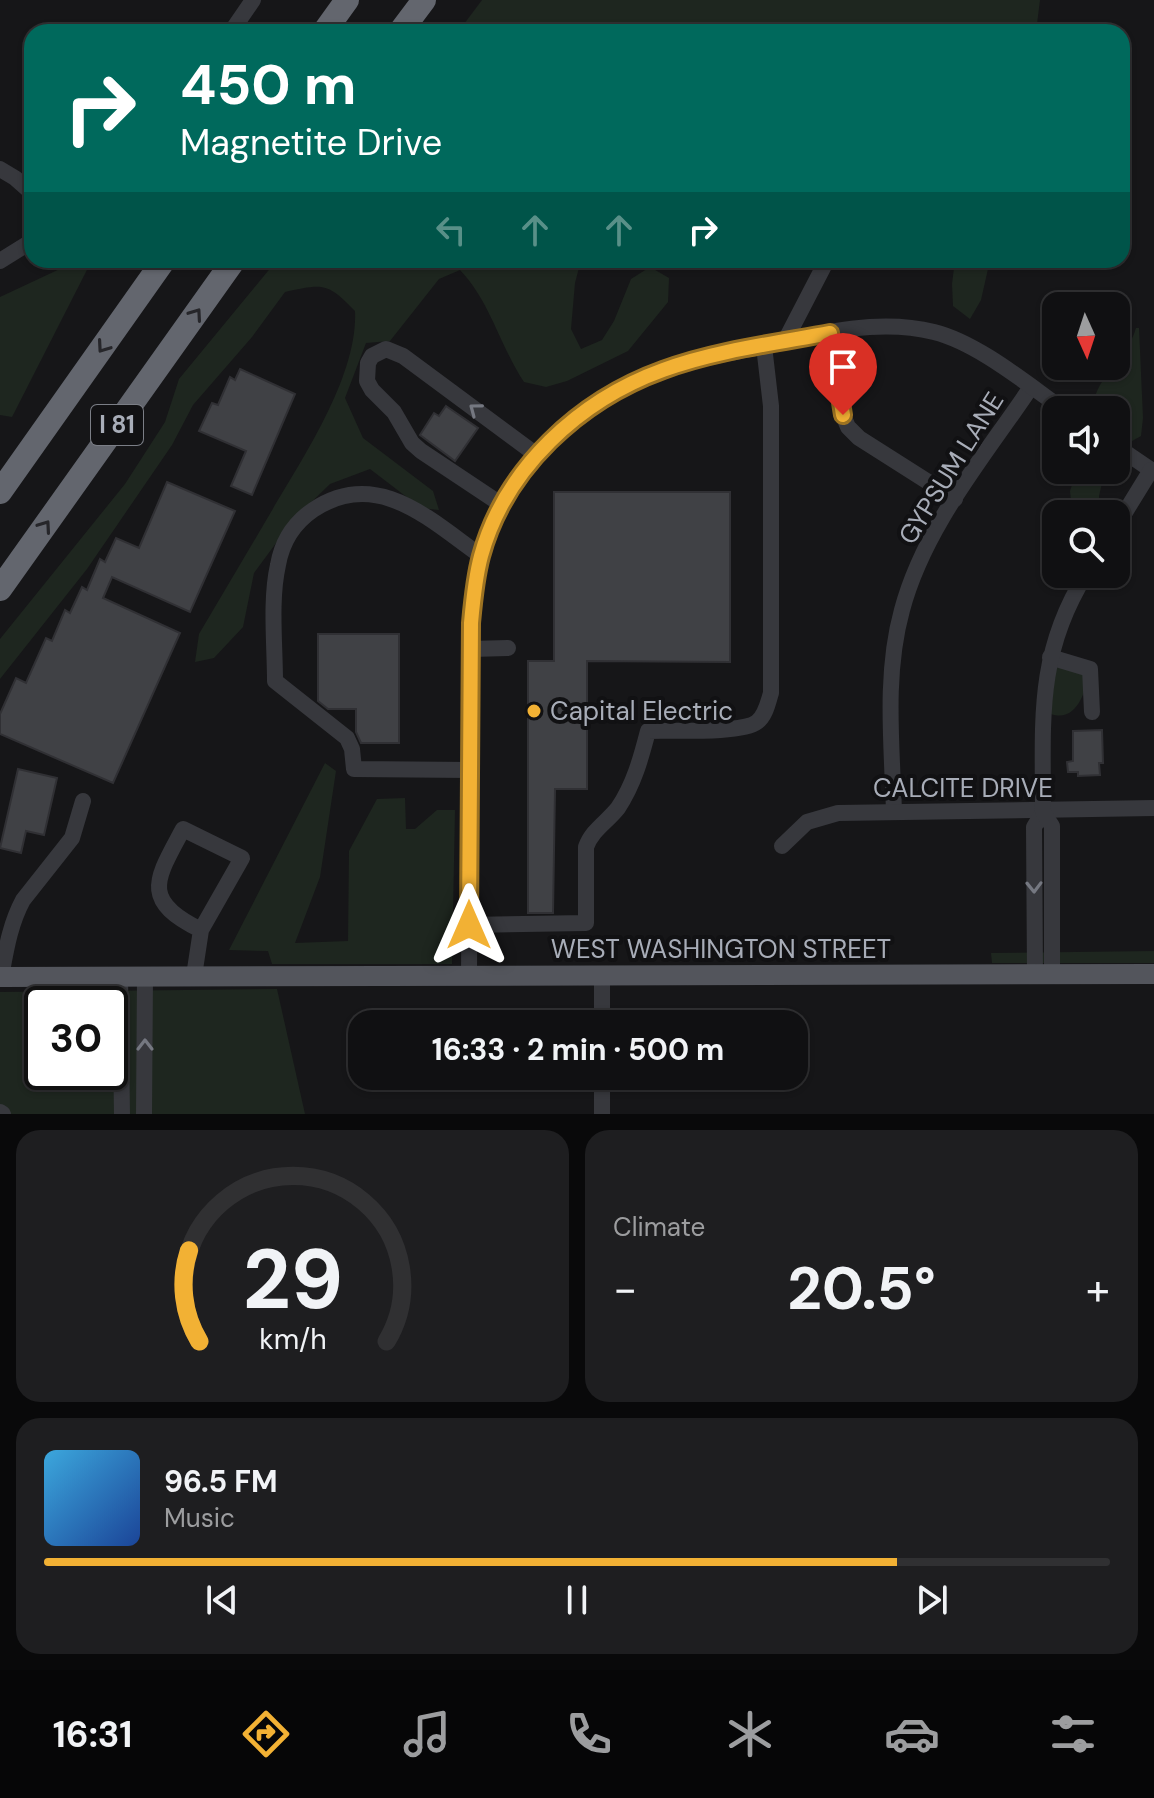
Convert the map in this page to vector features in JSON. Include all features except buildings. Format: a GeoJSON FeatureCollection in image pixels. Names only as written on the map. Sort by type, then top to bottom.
{"type":"FeatureCollection","features":[{"type":"Feature","properties":{"kind":"highway"},"geometry":{"type":"LineString","coordinates":[[330,24],[347,0]]}},
{"type":"Feature","properties":{"kind":"highway"},"geometry":{"type":"LineString","coordinates":[[406,24],[424,0]]}},
{"type":"Feature","properties":{"kind":"highway","name":"I 81"},"geometry":{"type":"LineString","coordinates":[[0,492],[158,268]]}},
{"type":"Feature","properties":{"kind":"highway","name":"I 81"},"geometry":{"type":"LineString","coordinates":[[0,589],[228,268]]}},
{"type":"Feature","properties":{"kind":"main road","name":"WEST WASHINGTON STREET"},"geometry":{"type":"LineString","coordinates":[[0,977],[1154,974]]}},
{"type":"Feature","properties":{"kind":"street"},"geometry":{"type":"LineString","coordinates":[[236,24],[253,0]]}},
{"type":"Feature","properties":{"kind":"street"},"geometry":{"type":"LineString","coordinates":[[0,169],[24,187]]}},
{"type":"Feature","properties":{"kind":"street"},"geometry":{"type":"LineString","coordinates":[[0,261],[24,246]]}},
{"type":"Feature","properties":{"kind":"street"},"geometry":{"type":"LineString","coordinates":[[785,341],[823,268]]}},
{"type":"Feature","properties":{"kind":"street"},"geometry":{"type":"LineString","coordinates":[[469,976],[474,593],[481,556],[502,505],[538,456],[571,420],[600,399],[633,382],[687,363],[785,341],[897,325],[937,333],[976,351],[1044,396]]}},
{"type":"Feature","properties":{"kind":"street"},"geometry":{"type":"LineString","coordinates":[[830,333],[843,415],[848,427],[870,445],[955,499]]}},
{"type":"Feature","properties":{"kind":"street"},"geometry":{"type":"LineString","coordinates":[[469,925],[586,923],[586,847],[590,836],[616,810],[633,782],[648,731],[733,729],[758,721],[766,709],[771,693],[771,406],[764,346]]}},
{"type":"Feature","properties":{"kind":"street"},"geometry":{"type":"LineString","coordinates":[[502,505],[412,443],[402,423],[367,381],[368,363],[372,356],[386,349],[403,356],[538,456]]}},
{"type":"Feature","properties":{"kind":"street","name":"GYPSUM LANE"},"geometry":{"type":"LineString","coordinates":[[894,812],[891,684],[899,624],[917,567],[955,499],[1031,387]]}},
{"type":"Feature","properties":{"kind":"street"},"geometry":{"type":"LineString","coordinates":[[1130,455],[1153,471],[1130,506]]}},
{"type":"Feature","properties":{"kind":"street"},"geometry":{"type":"LineString","coordinates":[[470,770],[354,769],[352,749],[347,738],[275,681],[276,575],[283,545],[292,529],[306,515],[322,504],[360,494],[377,494],[398,500],[481,556]]}},
{"type":"Feature","properties":{"kind":"street"},"geometry":{"type":"LineString","coordinates":[[1044,974],[1052,826],[1043,812],[1043,708],[1050,657],[1059,624],[1078,588]]}},
{"type":"Feature","properties":{"kind":"street"},"geometry":{"type":"LineString","coordinates":[[471,649],[508,648]]}},
{"type":"Feature","properties":{"kind":"street"},"geometry":{"type":"LineString","coordinates":[[1050,657],[1090,669],[1092,712]]}},
{"type":"Feature","properties":{"kind":"street"},"geometry":{"type":"LineString","coordinates":[[0,977],[17,911],[72,838],[83,801]]}},
{"type":"Feature","properties":{"kind":"street","name":"CALCITE DRIVE"},"geometry":{"type":"LineString","coordinates":[[782,846],[807,822],[826,814],[1154,808]]}},
{"type":"Feature","properties":{"kind":"street"},"geometry":{"type":"LineString","coordinates":[[194,976],[201,930],[242,858],[183,829],[158,876],[158,888],[170,911],[201,930]]}},
{"type":"Feature","properties":{"kind":"street"},"geometry":{"type":"LineString","coordinates":[[120,976],[122,1114]]}},
{"type":"Feature","properties":{"kind":"street"},"geometry":{"type":"LineString","coordinates":[[602,976],[602,1010]]}},
{"type":"Feature","properties":{"kind":"street"},"geometry":{"type":"LineString","coordinates":[[144,1114],[145,977]]}},
{"type":"Feature","properties":{"kind":"street"},"geometry":{"type":"LineString","coordinates":[[602,1090],[602,1114]]}},
{"type":"Feature","properties":{"kind":"shaded area"},"geometry":{"type":"Polygon","coordinates":[[[482,0],[1040,0],[1037,24],[464,24],[482,0]]]}},
{"type":"Feature","properties":{"kind":"shaded area"},"geometry":{"type":"Polygon","coordinates":[[[62,268],[88,268],[12,417],[0,415],[0,297],[62,268]]]}},
{"type":"Feature","properties":{"kind":"shaded area"},"geometry":{"type":"Polygon","coordinates":[[[270,268],[579,268],[571,329],[581,349],[602,340],[614,321],[631,279],[648,268],[669,278],[668,302],[628,351],[567,381],[546,387],[524,382],[479,296],[460,270],[439,279],[390,341],[366,343],[345,398],[363,438],[433,491],[439,510],[421,508],[370,469],[330,484],[293,520],[254,573],[243,627],[214,658],[195,662],[199,634],[312,441],[348,362],[354,336],[355,311],[338,295],[324,288],[285,292],[252,337],[193,405],[172,445],[87,569],[0,679],[0,639],[125,484],[165,422],[179,379],[270,268]]]}},
{"type":"Feature","properties":{"kind":"shaded area"},"geometry":{"type":"Polygon","coordinates":[[[954,268],[988,268],[981,300],[970,319],[953,306],[954,268]]]}},
{"type":"Feature","properties":{"kind":"shaded area"},"geometry":{"type":"Polygon","coordinates":[[[1136,328],[1139,328],[1143,418],[1141,436],[1130,442],[1130,396],[1095,396],[1103,380],[1130,380],[1131,340],[1136,328]]]}},
{"type":"Feature","properties":{"kind":"shaded area"},"geometry":{"type":"Polygon","coordinates":[[[1072,484],[1102,484],[1099,500],[1071,500],[1072,484]]]}},
{"type":"Feature","properties":{"kind":"shaded area"},"geometry":{"type":"Polygon","coordinates":[[[1056,655],[1091,671],[1074,710],[1060,716],[1051,714],[1056,655]]]}},
{"type":"Feature","properties":{"kind":"shaded area"},"geometry":{"type":"Polygon","coordinates":[[[325,763],[336,771],[320,877],[295,943],[348,941],[349,851],[377,799],[405,798],[406,829],[415,829],[437,810],[455,810],[452,964],[272,964],[268,951],[229,950],[325,763]]]}},
{"type":"Feature","properties":{"kind":"shaded area"},"geometry":{"type":"Polygon","coordinates":[[[1154,951],[1154,963],[992,963],[991,953],[1154,951]]]}},
{"type":"Feature","properties":{"kind":"shaded area"},"geometry":{"type":"Polygon","coordinates":[[[277,989],[305,1114],[0,1114],[0,992],[24,992],[24,1090],[128,1090],[128,991],[277,989]]]}},
{"type":"Feature","properties":{"kind":"place","name":"Capital Electric"},"geometry":{"type":"Point","coordinates":[534,711]}},
{"type":"Feature","properties":{"kind":"route"},"geometry":{"type":"LineString","coordinates":[[469,925],[471,623],[474,593],[481,556],[492,526],[526,470],[571,420],[600,399],[633,382],[698,360],[830,333],[843,415]]}}]}
